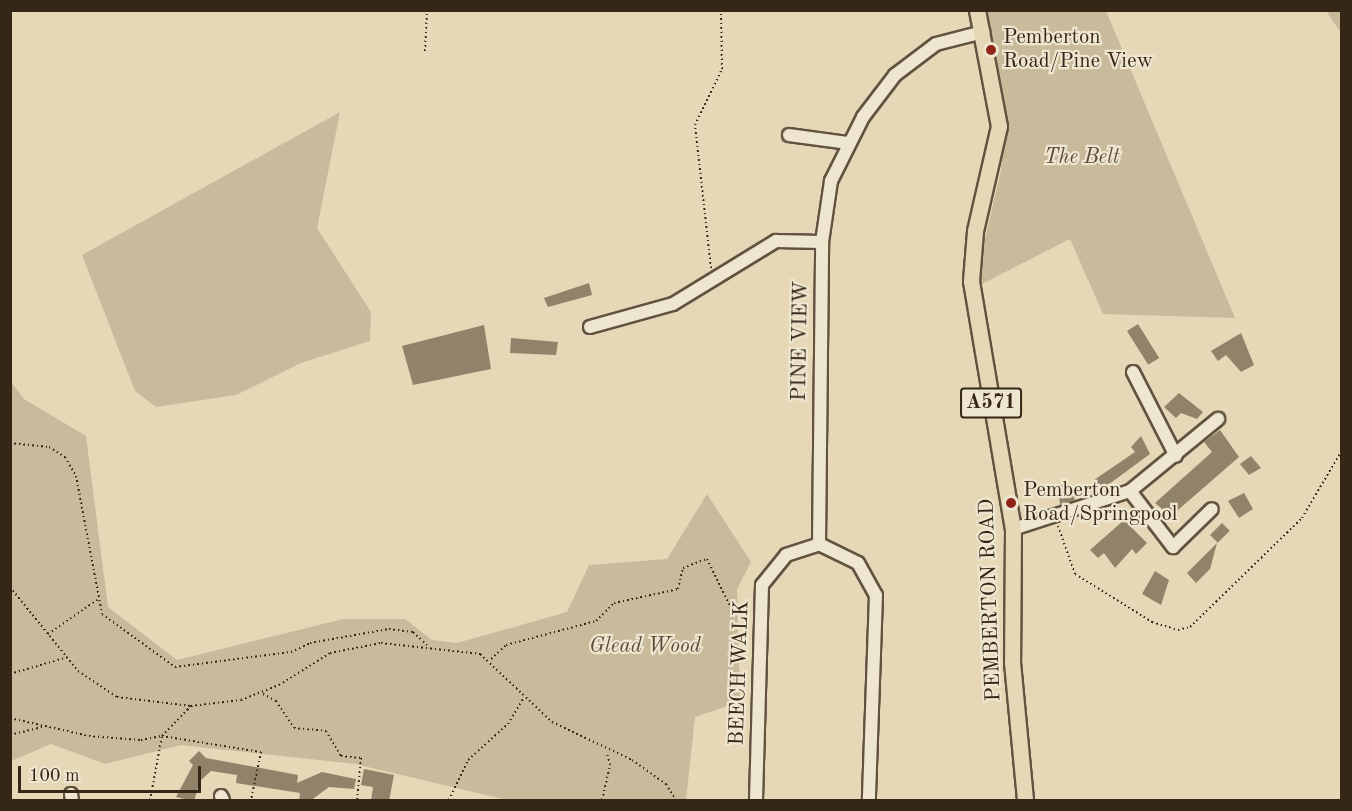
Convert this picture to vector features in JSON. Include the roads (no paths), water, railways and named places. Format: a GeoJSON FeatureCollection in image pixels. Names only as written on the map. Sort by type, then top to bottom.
{"type":"FeatureCollection","features":[{"type":"Feature","properties":{"kind":"main road","name":"PEMBERTON ROAD"},"geometry":{"type":"LineString","coordinates":[[977,10],[999,126],[975,231],[971,281],[1013,529],[1012,662],[1025,801]]}},
{"type":"Feature","properties":{"kind":"street","name":"PINE VIEW"},"geometry":{"type":"LineString","coordinates":[[819,544],[822,242],[831,181],[848,143],[878,95],[910,60],[936,44],[983,32]]}},
{"type":"Feature","properties":{"kind":"street"},"geometry":{"type":"LineString","coordinates":[[789,136],[848,143]]}},
{"type":"Feature","properties":{"kind":"street"},"geometry":{"type":"LineString","coordinates":[[590,327],[648,313],[776,241],[822,242]]}},
{"type":"Feature","properties":{"kind":"street"},"geometry":{"type":"LineString","coordinates":[[1133,372],[1176,456]]}},
{"type":"Feature","properties":{"kind":"street"},"geometry":{"type":"LineString","coordinates":[[1013,529],[1130,492],[1218,419]]}},
{"type":"Feature","properties":{"kind":"street"},"geometry":{"type":"LineString","coordinates":[[1130,492],[1173,547],[1212,509]]}},
{"type":"Feature","properties":{"kind":"street"},"geometry":{"type":"LineString","coordinates":[[819,544],[858,563],[876,595],[869,801]]}},
{"type":"Feature","properties":{"kind":"street","name":"BEECH WALK"},"geometry":{"type":"LineString","coordinates":[[756,801],[762,585],[776,564],[797,549],[819,544]]}},
{"type":"Feature","properties":{"kind":"place","name":"Pemberton Road/Pine View"},"geometry":{"type":"Point","coordinates":[991,50]}},
{"type":"Feature","properties":{"kind":"place","name":"Pemberton Road/Springpool"},"geometry":{"type":"Point","coordinates":[1011,503]}},
{"type":"Feature","properties":{"kind":"park label","name":"The Belt"},"geometry":{"type":"Point","coordinates":[1082,158]}},
{"type":"Feature","properties":{"kind":"park label","name":"Glead Wood"},"geometry":{"type":"Point","coordinates":[645,647]}}]}
